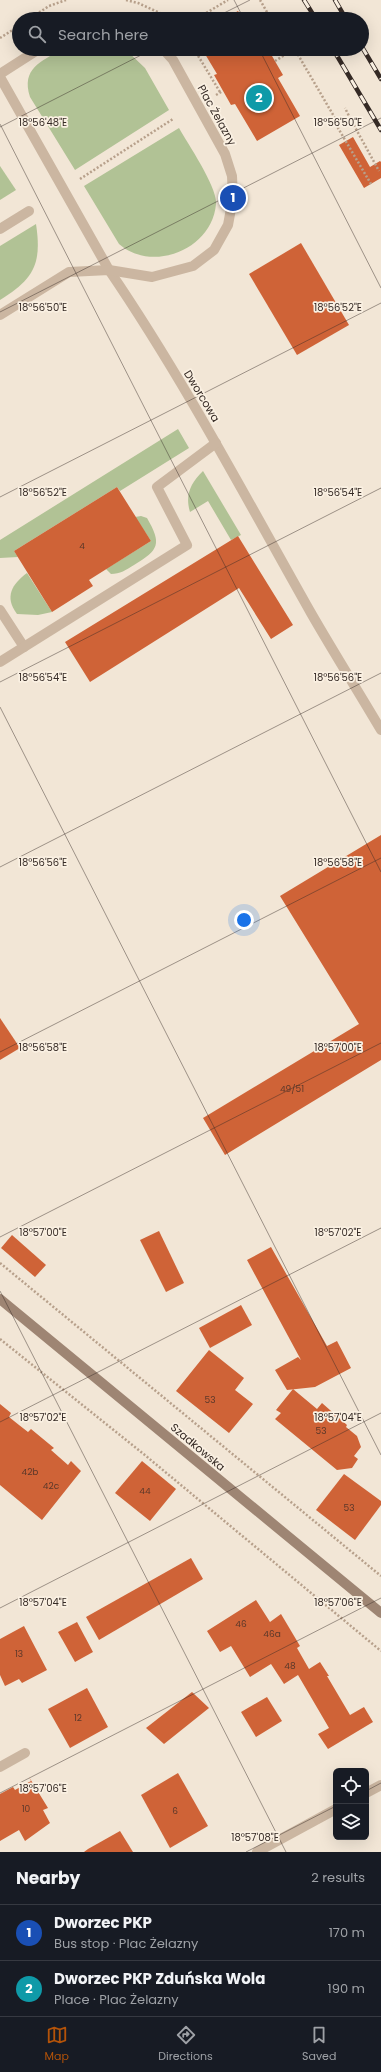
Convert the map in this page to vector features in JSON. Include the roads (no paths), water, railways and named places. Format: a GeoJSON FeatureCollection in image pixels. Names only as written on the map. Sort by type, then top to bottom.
{"type":"FeatureCollection","features":[{"type":"Feature","properties":{"kind":"street"},"geometry":{"type":"LineString","coordinates":[[0,76],[30,56]]}},
{"type":"Feature","properties":{"kind":"street","name":"Plac Żelazny"},"geometry":{"type":"LineString","coordinates":[[0,315],[69,272],[109,270],[152,277],[193,266],[214,250],[228,225],[233,198],[232,176],[225,154],[169,56]]}},
{"type":"Feature","properties":{"kind":"street","name":"Dworcowa"},"geometry":{"type":"LineString","coordinates":[[0,76],[109,270],[143,322],[216,443],[312,615],[381,730]]}},
{"type":"Feature","properties":{"kind":"street"},"geometry":{"type":"LineString","coordinates":[[0,229],[28,211]]}},
{"type":"Feature","properties":{"kind":"street"},"geometry":{"type":"LineString","coordinates":[[0,662],[187,544],[157,486],[216,443]]}},
{"type":"Feature","properties":{"kind":"street"},"geometry":{"type":"LineString","coordinates":[[0,610],[24,647]]}},
{"type":"Feature","properties":{"kind":"street","name":"Szadkowska"},"geometry":{"type":"LineString","coordinates":[[0,1299],[381,1613]]}},
{"type":"Feature","properties":{"kind":"street"},"geometry":{"type":"LineString","coordinates":[[0,1767],[25,1753]]}},
{"type":"Feature","properties":{"kind":"street"},"geometry":{"type":"LineString","coordinates":[[369,1791],[381,1785]]}},
{"type":"Feature","properties":{"kind":"street"},"geometry":{"type":"LineString","coordinates":[[257,1852],[333,1811]]}},
{"type":"Feature","properties":{"kind":"railway"},"geometry":{"type":"LineString","coordinates":[[304,0],[312,12]]}},
{"type":"Feature","properties":{"kind":"railway"},"geometry":{"type":"LineString","coordinates":[[335,0],[342,12]]}},
{"type":"Feature","properties":{"kind":"railway"},"geometry":{"type":"LineString","coordinates":[[337,56],[381,130]]}},
{"type":"Feature","properties":{"kind":"railway"},"geometry":{"type":"LineString","coordinates":[[367,56],[381,79]]}},
{"type":"Feature","properties":{"kind":"place","name":"Dworzec PKP Zduńska Wola"},"geometry":{"type":"Point","coordinates":[259,98]}},
{"type":"Feature","properties":{"kind":"place","name":"Dworzec PKP"},"geometry":{"type":"Point","coordinates":[233,198]}}]}
